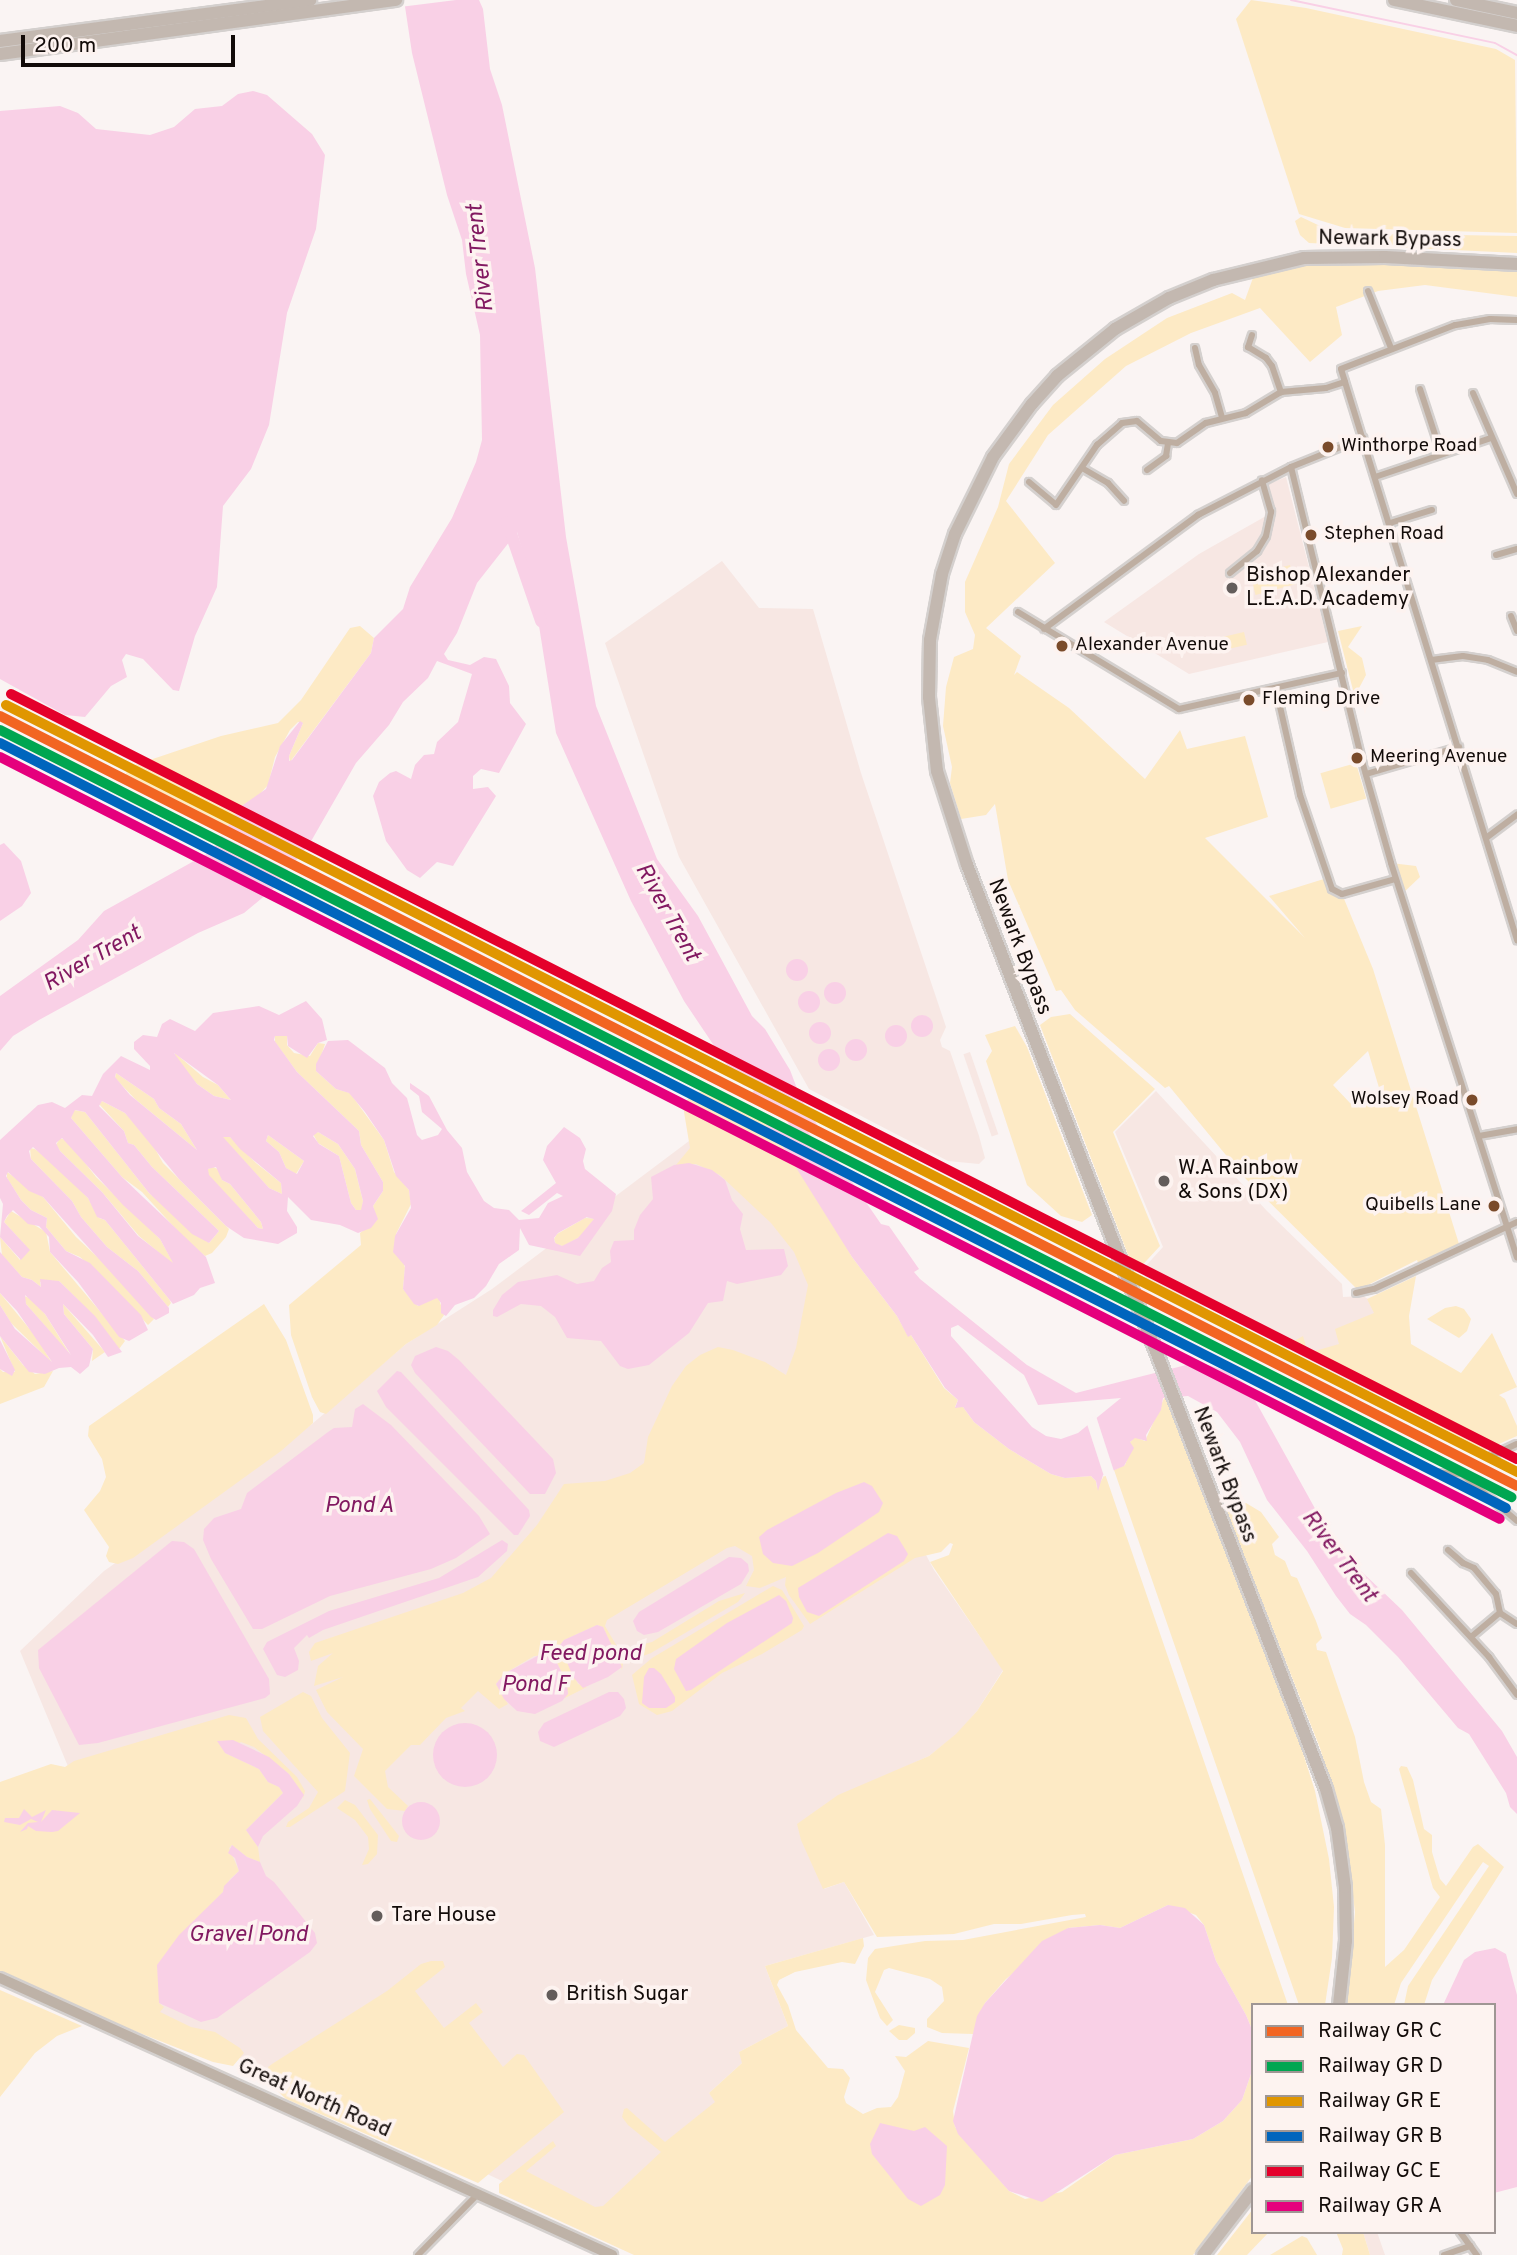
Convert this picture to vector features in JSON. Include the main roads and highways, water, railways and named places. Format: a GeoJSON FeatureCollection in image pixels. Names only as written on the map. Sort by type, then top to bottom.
{"type":"FeatureCollection","features":[{"type":"Feature","properties":{"kind":"highway"},"geometry":{"type":"LineString","coordinates":[[206,20],[310,0]]}},
{"type":"Feature","properties":{"kind":"highway"},"geometry":{"type":"LineString","coordinates":[[0,41],[67,37],[396,0]]}},
{"type":"Feature","properties":{"kind":"highway"},"geometry":{"type":"LineString","coordinates":[[1394,0],[1517,26]]}},
{"type":"Feature","properties":{"kind":"highway"},"geometry":{"type":"LineString","coordinates":[[1457,0],[1517,13]]}},
{"type":"Feature","properties":{"kind":"highway"},"geometry":{"type":"LineString","coordinates":[[1473,16],[1517,34]]}},
{"type":"Feature","properties":{"kind":"highway"},"geometry":{"type":"LineString","coordinates":[[0,54],[67,37]]}},
{"type":"Feature","properties":{"kind":"highway","name":"Newark Bypass"},"geometry":{"type":"LineString","coordinates":[[1339,2003],[1347,1916],[1337,1828],[1311,1748],[967,865],[937,771],[931,733],[929,662],[942,574],[967,505],[993,457],[1032,404],[1058,376],[1115,329],[1144,312],[1213,280],[1279,262],[1343,256],[1517,264]]}},
{"type":"Feature","properties":{"kind":"highway"},"geometry":{"type":"LineString","coordinates":[[1203,2255],[1251,2193]]}},
{"type":"Feature","properties":{"kind":"main road","name":"Great North Road"},"geometry":{"type":"LineString","coordinates":[[0,1978],[612,2255]]}},
{"type":"Feature","properties":{"kind":"water"},"geometry":{"type":"Polygon","coordinates":[[[404,0],[479,0],[483,9],[490,69],[502,105],[535,268],[566,537],[596,706],[657,859],[698,916],[752,1016],[765,1029],[790,1070],[801,1099],[818,1126],[752,1093],[754,1090],[743,1085],[733,1074],[684,1001],[631,901],[556,733],[533,588],[517,532],[477,583],[457,633],[444,654],[448,660],[470,665],[484,657],[496,659],[509,686],[510,703],[526,724],[499,773],[481,769],[473,776],[473,789],[488,787],[496,796],[453,866],[437,862],[420,878],[407,870],[386,841],[373,796],[379,782],[390,773],[396,771],[411,779],[415,765],[424,755],[434,754],[437,742],[458,722],[472,674],[437,661],[428,678],[403,702],[389,725],[356,763],[310,843],[274,888],[244,913],[198,933],[39,1020],[13,1036],[0,1051],[0,996],[78,940],[104,911],[212,851],[240,807],[266,789],[280,746],[300,721],[303,723],[289,756],[289,761],[292,760],[371,653],[374,638],[403,609],[410,587],[452,518],[476,462],[482,440],[480,335],[466,274],[462,240],[447,195],[412,53],[404,0]]]}},
{"type":"Feature","properties":{"kind":"water"},"geometry":{"type":"Polygon","coordinates":[[[253,91],[267,95],[312,134],[325,155],[316,229],[287,313],[269,425],[251,469],[223,506],[217,587],[195,636],[179,691],[173,690],[143,659],[126,654],[122,660],[127,677],[111,686],[85,717],[65,715],[0,679],[0,111],[60,106],[78,113],[96,129],[150,135],[174,127],[195,109],[222,106],[238,94],[253,91]]]}},
{"type":"Feature","properties":{"kind":"water"},"geometry":{"type":"Polygon","coordinates":[[[4,843],[21,861],[31,893],[22,906],[0,921],[0,845],[4,843]]]}},
{"type":"Feature","properties":{"kind":"water"},"geometry":{"type":"Polygon","coordinates":[[[797,959],[805,962],[808,970],[805,978],[797,981],[789,978],[786,970],[789,962],[797,959]]]}},
{"type":"Feature","properties":{"kind":"water"},"geometry":{"type":"Polygon","coordinates":[[[835,982],[843,985],[846,993],[843,1001],[835,1004],[827,1001],[824,993],[827,985],[835,982]]]}},
{"type":"Feature","properties":{"kind":"water"},"geometry":{"type":"Polygon","coordinates":[[[809,991],[817,994],[820,1002],[817,1010],[809,1013],[801,1010],[798,1002],[801,994],[809,991]]]}},
{"type":"Feature","properties":{"kind":"water"},"geometry":{"type":"Polygon","coordinates":[[[306,1001],[322,1019],[327,1040],[318,1043],[307,1058],[288,1046],[287,1036],[275,1036],[274,1040],[297,1072],[359,1131],[361,1145],[383,1182],[383,1191],[373,1206],[378,1219],[371,1228],[358,1233],[340,1225],[311,1220],[288,1197],[287,1211],[297,1227],[297,1233],[278,1244],[244,1238],[226,1226],[179,1179],[125,1113],[102,1101],[99,1106],[124,1131],[128,1143],[134,1145],[152,1167],[219,1231],[209,1243],[192,1234],[149,1193],[85,1112],[75,1110],[71,1118],[122,1177],[206,1257],[215,1283],[200,1288],[194,1295],[173,1304],[105,1220],[97,1217],[88,1198],[33,1147],[29,1151],[31,1159],[72,1201],[81,1217],[107,1247],[138,1271],[169,1308],[169,1313],[156,1320],[151,1317],[43,1197],[29,1191],[8,1172],[6,1176],[21,1200],[31,1210],[47,1218],[46,1227],[66,1251],[90,1263],[141,1315],[148,1330],[129,1341],[119,1337],[78,1282],[50,1252],[49,1237],[39,1226],[28,1224],[13,1210],[7,1216],[4,1222],[30,1250],[21,1260],[0,1237],[3,1204],[0,1198],[0,1140],[38,1105],[52,1102],[65,1108],[82,1095],[92,1096],[103,1074],[121,1056],[150,1070],[150,1066],[134,1049],[134,1042],[143,1035],[157,1037],[162,1024],[170,1019],[195,1031],[213,1013],[259,1006],[279,1015],[306,1001]],[[174,1053],[197,1084],[214,1096],[231,1100],[218,1085],[174,1053]],[[116,1073],[115,1077],[130,1095],[197,1150],[181,1124],[159,1108],[154,1099],[116,1073]],[[318,1132],[313,1136],[319,1144],[339,1156],[351,1203],[356,1210],[361,1210],[363,1201],[355,1169],[338,1144],[318,1132]],[[268,1135],[266,1141],[279,1152],[286,1168],[297,1174],[304,1161],[268,1135]],[[223,1137],[269,1188],[282,1194],[281,1183],[240,1149],[230,1137],[223,1137]],[[62,1138],[56,1143],[60,1151],[102,1192],[138,1236],[173,1263],[160,1239],[123,1205],[62,1138]],[[216,1167],[208,1169],[209,1175],[258,1228],[263,1229],[261,1222],[230,1184],[222,1180],[216,1167]]]}},
{"type":"Feature","properties":{"kind":"water"},"geometry":{"type":"Polygon","coordinates":[[[922,1015],[930,1018],[933,1026],[930,1034],[922,1037],[914,1034],[911,1026],[914,1018],[922,1015]]]}},
{"type":"Feature","properties":{"kind":"water"},"geometry":{"type":"Polygon","coordinates":[[[820,1022],[828,1025],[831,1033],[828,1041],[820,1044],[812,1041],[809,1033],[812,1025],[820,1022]]]}},
{"type":"Feature","properties":{"kind":"water"},"geometry":{"type":"Polygon","coordinates":[[[896,1025],[904,1028],[907,1036],[904,1044],[896,1047],[888,1044],[885,1036],[888,1028],[896,1025]]]}},
{"type":"Feature","properties":{"kind":"water"},"geometry":{"type":"Polygon","coordinates":[[[856,1039],[864,1042],[867,1050],[864,1058],[856,1061],[848,1058],[845,1050],[848,1042],[856,1039]]]}},
{"type":"Feature","properties":{"kind":"water"},"geometry":{"type":"Polygon","coordinates":[[[348,1040],[385,1068],[392,1083],[407,1098],[417,1135],[422,1140],[438,1135],[442,1129],[422,1112],[419,1096],[410,1089],[410,1083],[429,1096],[447,1130],[462,1148],[467,1172],[484,1201],[494,1208],[509,1210],[519,1220],[539,1218],[548,1203],[563,1196],[557,1193],[529,1215],[521,1211],[556,1183],[543,1160],[547,1146],[564,1127],[580,1138],[586,1149],[583,1161],[585,1169],[616,1194],[612,1211],[580,1256],[529,1245],[520,1228],[519,1250],[499,1264],[486,1286],[474,1298],[455,1305],[446,1316],[441,1313],[441,1303],[437,1298],[419,1306],[414,1304],[403,1289],[405,1266],[393,1252],[395,1236],[411,1208],[409,1190],[396,1176],[384,1140],[365,1112],[349,1093],[336,1089],[316,1071],[316,1064],[328,1041],[348,1040]],[[587,1217],[558,1233],[554,1238],[555,1243],[562,1246],[578,1238],[594,1219],[587,1217]]]}},
{"type":"Feature","properties":{"kind":"water"},"geometry":{"type":"Polygon","coordinates":[[[829,1049],[837,1052],[840,1060],[837,1068],[829,1071],[821,1068],[818,1060],[821,1052],[829,1049]]]}},
{"type":"Feature","properties":{"kind":"water"},"geometry":{"type":"Polygon","coordinates":[[[756,1112],[832,1153],[881,1224],[889,1226],[919,1269],[914,1272],[920,1279],[1027,1365],[1076,1393],[1198,1362],[1224,1370],[1246,1384],[1328,1532],[1362,1572],[1402,1610],[1502,1731],[1517,1757],[1517,1814],[1510,1807],[1506,1793],[1469,1734],[1458,1728],[1398,1657],[1366,1625],[1350,1614],[1336,1596],[1307,1551],[1267,1500],[1240,1442],[1217,1412],[1188,1396],[1163,1398],[1161,1410],[1146,1435],[1147,1441],[1135,1438],[1130,1442],[1134,1448],[1124,1466],[1103,1475],[1098,1491],[1096,1481],[1091,1476],[1065,1478],[1051,1474],[1009,1449],[974,1422],[963,1407],[955,1408],[958,1400],[945,1388],[911,1335],[908,1337],[897,1316],[852,1257],[780,1142],[756,1112]],[[958,1325],[951,1328],[951,1336],[1032,1427],[1046,1436],[1061,1439],[1078,1433],[1121,1398],[1038,1405],[1024,1375],[958,1325]]]}},
{"type":"Feature","properties":{"kind":"water"},"geometry":{"type":"Polygon","coordinates":[[[689,1163],[712,1170],[725,1180],[732,1200],[743,1214],[740,1229],[746,1250],[784,1249],[788,1266],[781,1275],[737,1284],[727,1281],[723,1301],[708,1303],[689,1333],[649,1365],[628,1369],[620,1366],[601,1341],[567,1338],[555,1317],[541,1306],[521,1304],[497,1317],[493,1316],[493,1310],[502,1295],[518,1282],[557,1275],[577,1284],[594,1281],[602,1268],[611,1262],[610,1251],[614,1241],[634,1240],[634,1230],[640,1215],[653,1199],[651,1177],[674,1165],[689,1163]]]}},
{"type":"Feature","properties":{"kind":"water"},"geometry":{"type":"Polygon","coordinates":[[[0,1252],[22,1277],[41,1287],[40,1279],[59,1281],[95,1316],[122,1352],[108,1357],[93,1335],[63,1304],[64,1314],[93,1349],[89,1366],[80,1374],[71,1367],[59,1368],[45,1374],[29,1372],[0,1336],[0,1305],[15,1329],[52,1362],[17,1311],[0,1293],[0,1252]],[[25,1295],[26,1304],[71,1355],[45,1314],[25,1295]]]}},
{"type":"Feature","properties":{"kind":"water"},"geometry":{"type":"Polygon","coordinates":[[[0,1340],[15,1370],[12,1376],[0,1369],[0,1340]]]}},
{"type":"Feature","properties":{"kind":"water"},"geometry":{"type":"Polygon","coordinates":[[[436,1347],[448,1351],[459,1360],[553,1459],[556,1473],[545,1494],[530,1494],[415,1373],[411,1365],[415,1356],[436,1347]]]}},
{"type":"Feature","properties":{"kind":"water"},"geometry":{"type":"Polygon","coordinates":[[[397,1371],[401,1372],[529,1510],[530,1516],[518,1535],[514,1535],[386,1407],[377,1391],[397,1371]]]}},
{"type":"Feature","properties":{"kind":"water","name":"Pond A"},"geometry":{"type":"Polygon","coordinates":[[[363,1404],[391,1425],[479,1516],[490,1534],[456,1558],[431,1569],[330,1596],[262,1629],[253,1629],[211,1559],[203,1540],[204,1529],[214,1518],[241,1509],[247,1493],[328,1432],[334,1428],[352,1427],[355,1409],[363,1404]]]}},
{"type":"Feature","properties":{"kind":"water"},"geometry":{"type":"Polygon","coordinates":[[[864,1482],[872,1486],[883,1503],[879,1512],[818,1553],[792,1566],[773,1563],[763,1554],[759,1537],[767,1530],[836,1493],[864,1482]]]}},
{"type":"Feature","properties":{"kind":"water"},"geometry":{"type":"Polygon","coordinates":[[[888,1533],[897,1536],[908,1554],[904,1561],[819,1616],[807,1612],[799,1597],[798,1588],[888,1533]]]}},
{"type":"Feature","properties":{"kind":"water"},"geometry":{"type":"Polygon","coordinates":[[[502,1540],[508,1544],[507,1551],[478,1577],[323,1630],[309,1638],[307,1635],[294,1648],[299,1661],[298,1670],[285,1677],[277,1675],[263,1649],[267,1642],[329,1611],[439,1578],[502,1540]]]}},
{"type":"Feature","properties":{"kind":"water"},"geometry":{"type":"Polygon","coordinates":[[[172,1541],[184,1542],[194,1549],[269,1679],[270,1694],[265,1698],[98,1743],[79,1745],[39,1668],[38,1650],[172,1541]]]}},
{"type":"Feature","properties":{"kind":"water"},"geometry":{"type":"Polygon","coordinates":[[[729,1557],[741,1558],[748,1564],[749,1571],[741,1584],[658,1632],[644,1635],[637,1631],[633,1621],[639,1612],[729,1557]]]}},
{"type":"Feature","properties":{"kind":"water"},"geometry":{"type":"Polygon","coordinates":[[[779,1595],[786,1601],[793,1618],[792,1623],[686,1691],[674,1669],[676,1659],[727,1623],[779,1595]]]}},
{"type":"Feature","properties":{"kind":"water","name":"Feed pond"},"geometry":{"type":"Polygon","coordinates":[[[597,1625],[603,1627],[622,1667],[608,1677],[583,1688],[573,1677],[560,1645],[564,1640],[597,1625]]]}},
{"type":"Feature","properties":{"kind":"water","name":"Pond F"},"geometry":{"type":"Polygon","coordinates":[[[543,1653],[557,1663],[567,1683],[568,1694],[562,1701],[535,1714],[517,1711],[504,1699],[496,1684],[504,1674],[543,1653]]]}},
{"type":"Feature","properties":{"kind":"water"},"geometry":{"type":"Polygon","coordinates":[[[649,1668],[654,1668],[661,1674],[675,1697],[675,1702],[666,1708],[649,1708],[642,1703],[644,1677],[649,1668]]]}},
{"type":"Feature","properties":{"kind":"water"},"geometry":{"type":"Polygon","coordinates":[[[609,1692],[618,1692],[624,1699],[626,1708],[620,1716],[554,1747],[540,1741],[538,1732],[544,1723],[609,1692]]]}},
{"type":"Feature","properties":{"kind":"water"},"geometry":{"type":"Polygon","coordinates":[[[465,1723],[477,1725],[488,1732],[495,1743],[495,1767],[488,1778],[477,1785],[465,1787],[453,1785],[442,1778],[435,1767],[433,1755],[435,1743],[442,1732],[453,1725],[465,1723]]]}},
{"type":"Feature","properties":{"kind":"water"},"geometry":{"type":"Polygon","coordinates":[[[233,1740],[269,1757],[289,1774],[304,1795],[297,1806],[263,1836],[258,1847],[246,1830],[283,1793],[279,1787],[268,1782],[259,1769],[225,1753],[217,1741],[233,1740]]]}},
{"type":"Feature","properties":{"kind":"water"},"geometry":{"type":"Polygon","coordinates":[[[421,1802],[435,1807],[440,1821],[435,1835],[421,1840],[407,1835],[402,1821],[407,1807],[421,1802]]]}},
{"type":"Feature","properties":{"kind":"water"},"geometry":{"type":"Polygon","coordinates":[[[24,1809],[32,1817],[46,1810],[41,1822],[52,1810],[80,1813],[58,1831],[52,1832],[36,1831],[28,1826],[20,1832],[28,1823],[38,1822],[31,1819],[20,1825],[4,1822],[5,1818],[19,1818],[24,1809]]]}},
{"type":"Feature","properties":{"kind":"water","name":"Gravel Pond"},"geometry":{"type":"Polygon","coordinates":[[[232,1845],[247,1857],[260,1862],[266,1876],[274,1882],[315,1933],[317,1943],[310,1952],[217,2018],[201,2022],[159,2003],[157,1965],[179,1935],[223,1892],[224,1886],[239,1871],[235,1858],[228,1853],[232,1845]]]}},
{"type":"Feature","properties":{"kind":"water"},"geometry":{"type":"Polygon","coordinates":[[[1168,1905],[1185,1908],[1204,1925],[1216,1961],[1251,2027],[1251,2074],[1242,2100],[1223,2121],[1193,2139],[1115,2155],[1042,2202],[1009,2191],[958,2134],[953,2121],[977,2016],[985,2003],[1042,1941],[1068,1928],[1100,1925],[1120,1928],[1168,1905]]]}},
{"type":"Feature","properties":{"kind":"water"},"geometry":{"type":"Polygon","coordinates":[[[1495,1948],[1506,1954],[1517,1995],[1517,2187],[1496,2192],[1496,2003],[1444,2003],[1464,1960],[1475,1952],[1495,1948]]]}},
{"type":"Feature","properties":{"kind":"water"},"geometry":{"type":"Polygon","coordinates":[[[880,2123],[914,2131],[925,2127],[947,2146],[945,2185],[940,2195],[921,2206],[908,2199],[872,2154],[870,2144],[880,2123]]]}},
{"type":"Feature","properties":{"kind":"waterway"},"geometry":{"type":"LineString","coordinates":[[1291,0],[1495,43],[1517,55]]}},
{"type":"Feature","properties":{"kind":"waterway","name":"River Trent"},"geometry":{"type":"LineString","coordinates":[[507,522],[541,621]]}},
{"type":"Feature","properties":{"kind":"waterway","name":"River Trent"},"geometry":{"type":"LineString","coordinates":[[779,1098],[811,1147]]}},
{"type":"Feature","properties":{"kind":"place","name":"Winthorpe Road"},"geometry":{"type":"Point","coordinates":[1328,447]}},
{"type":"Feature","properties":{"kind":"place","name":"Stephen Road"},"geometry":{"type":"Point","coordinates":[1311,535]}},
{"type":"Feature","properties":{"kind":"place","name":"Bishop Alexander L.E.A.D. Academy"},"geometry":{"type":"Point","coordinates":[1232,588]}},
{"type":"Feature","properties":{"kind":"place","name":"Alexander Avenue"},"geometry":{"type":"Point","coordinates":[1062,646]}},
{"type":"Feature","properties":{"kind":"place","name":"Fleming Drive"},"geometry":{"type":"Point","coordinates":[1249,700]}},
{"type":"Feature","properties":{"kind":"place","name":"Meering Avenue"},"geometry":{"type":"Point","coordinates":[1357,758]}},
{"type":"Feature","properties":{"kind":"place","name":"Wolsey Road"},"geometry":{"type":"Point","coordinates":[1472,1100]}},
{"type":"Feature","properties":{"kind":"place","name":"W.A Rainbow & Sons (DX)"},"geometry":{"type":"Point","coordinates":[1164,1181]}},
{"type":"Feature","properties":{"kind":"place","name":"Quibells Lane"},"geometry":{"type":"Point","coordinates":[1494,1206]}},
{"type":"Feature","properties":{"kind":"place","name":"Tare House"},"geometry":{"type":"Point","coordinates":[377,1916]}},
{"type":"Feature","properties":{"kind":"place","name":"British Sugar"},"geometry":{"type":"Point","coordinates":[552,1995]}}]}
